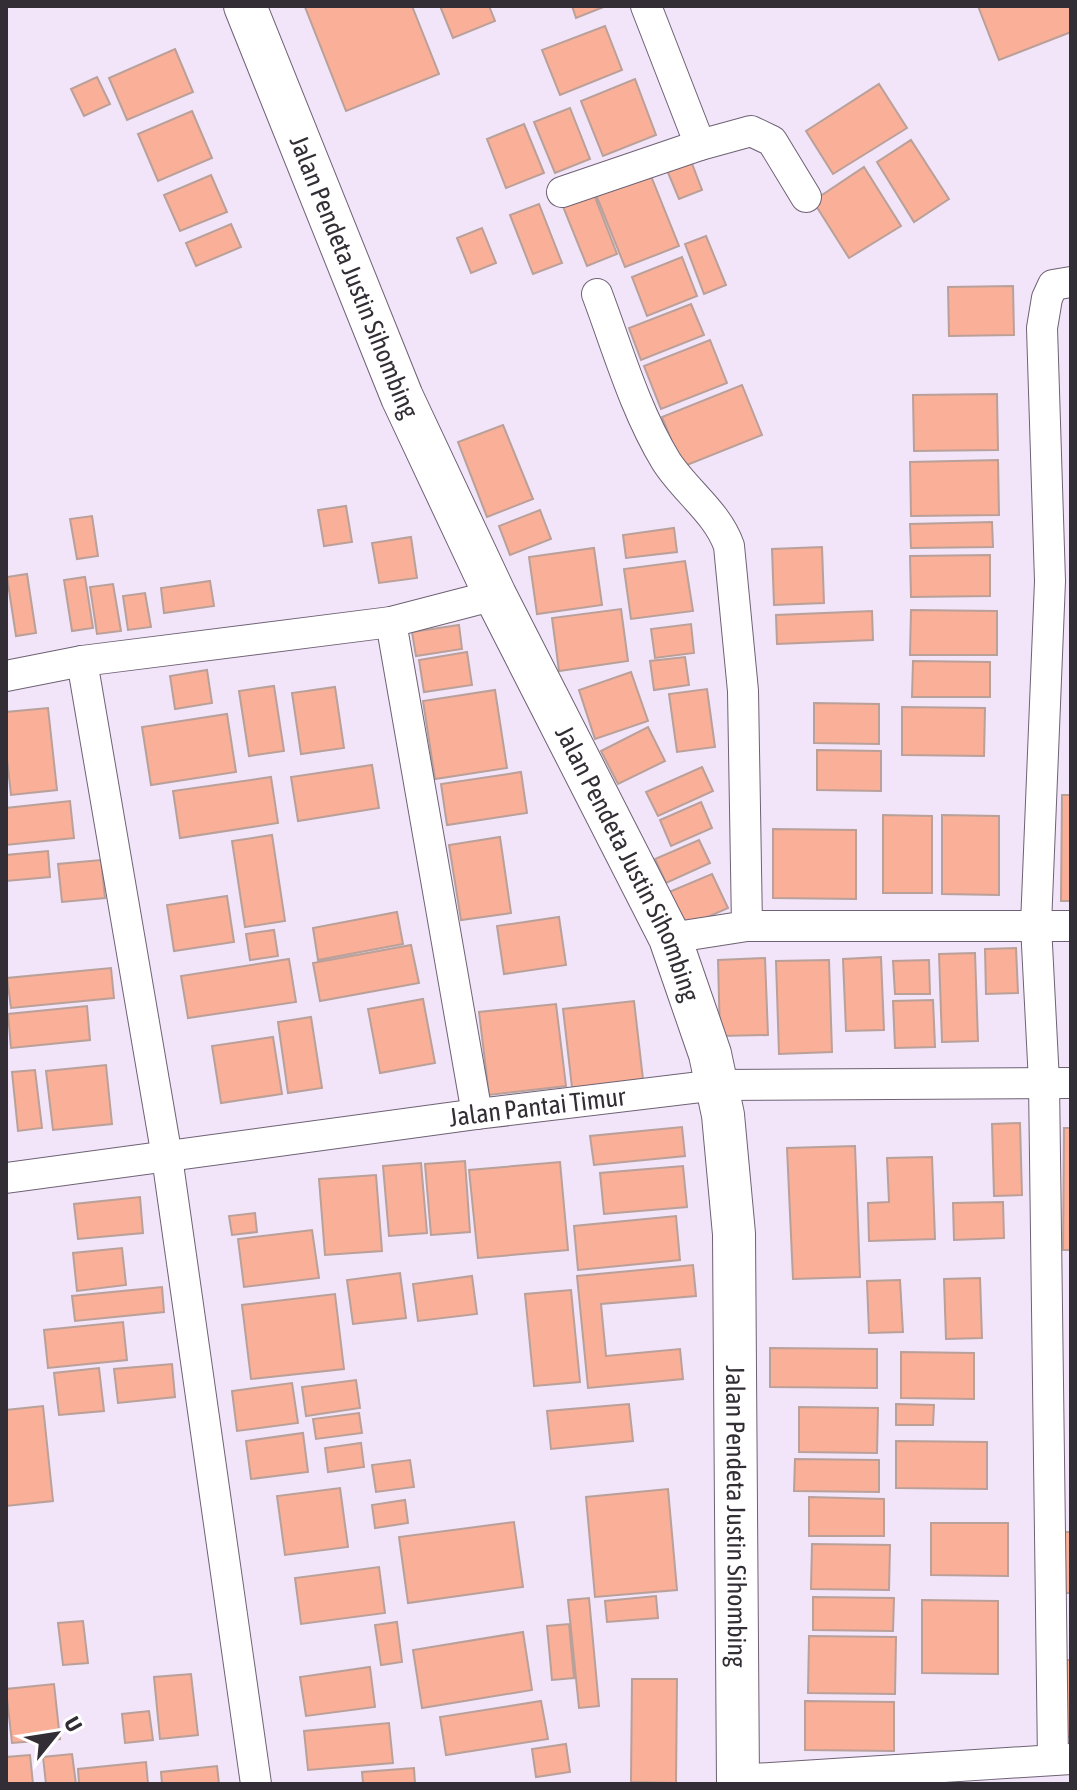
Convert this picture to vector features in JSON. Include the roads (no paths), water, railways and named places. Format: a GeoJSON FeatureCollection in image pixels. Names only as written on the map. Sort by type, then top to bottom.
{"type":"FeatureCollection","features":[{"type":"Feature","properties":{"kind":"street","name":"Jalan Pendeta Justin Sihombing"},"geometry":{"type":"LineString","coordinates":[[245,6],[402,397],[495,595],[670,938],[710,1054],[723,1115],[734,1234],[738,1782]]}},
{"type":"Feature","properties":{"kind":"street"},"geometry":{"type":"LineString","coordinates":[[646,6],[700,145]]}},
{"type":"Feature","properties":{"kind":"street"},"geometry":{"type":"LineString","coordinates":[[562,192],[751,131],[772,141],[806,197]]}},
{"type":"Feature","properties":{"kind":"street"},"geometry":{"type":"LineString","coordinates":[[738,1782],[1062,1760],[1058,1082],[1036,925],[1050,581],[1042,328],[1047,298],[1053,285],[1071,282]]}},
{"type":"Feature","properties":{"kind":"street"},"geometry":{"type":"LineString","coordinates":[[597,294],[647,427],[667,462],[718,524],[729,546],[743,691],[747,926]]}},
{"type":"Feature","properties":{"kind":"street"},"geometry":{"type":"LineString","coordinates":[[6,676],[82,661],[391,622],[495,595]]}},
{"type":"Feature","properties":{"kind":"street"},"geometry":{"type":"LineString","coordinates":[[391,622],[477,1114]]}},
{"type":"Feature","properties":{"kind":"street"},"geometry":{"type":"LineString","coordinates":[[82,661],[167,1157],[256,1784]]}},
{"type":"Feature","properties":{"kind":"street"},"geometry":{"type":"LineString","coordinates":[[670,938],[747,926],[1071,926]]}},
{"type":"Feature","properties":{"kind":"street","name":"Jalan Pantai Timur"},"geometry":{"type":"LineString","coordinates":[[6,1178],[717,1085],[1058,1082]]}}]}
